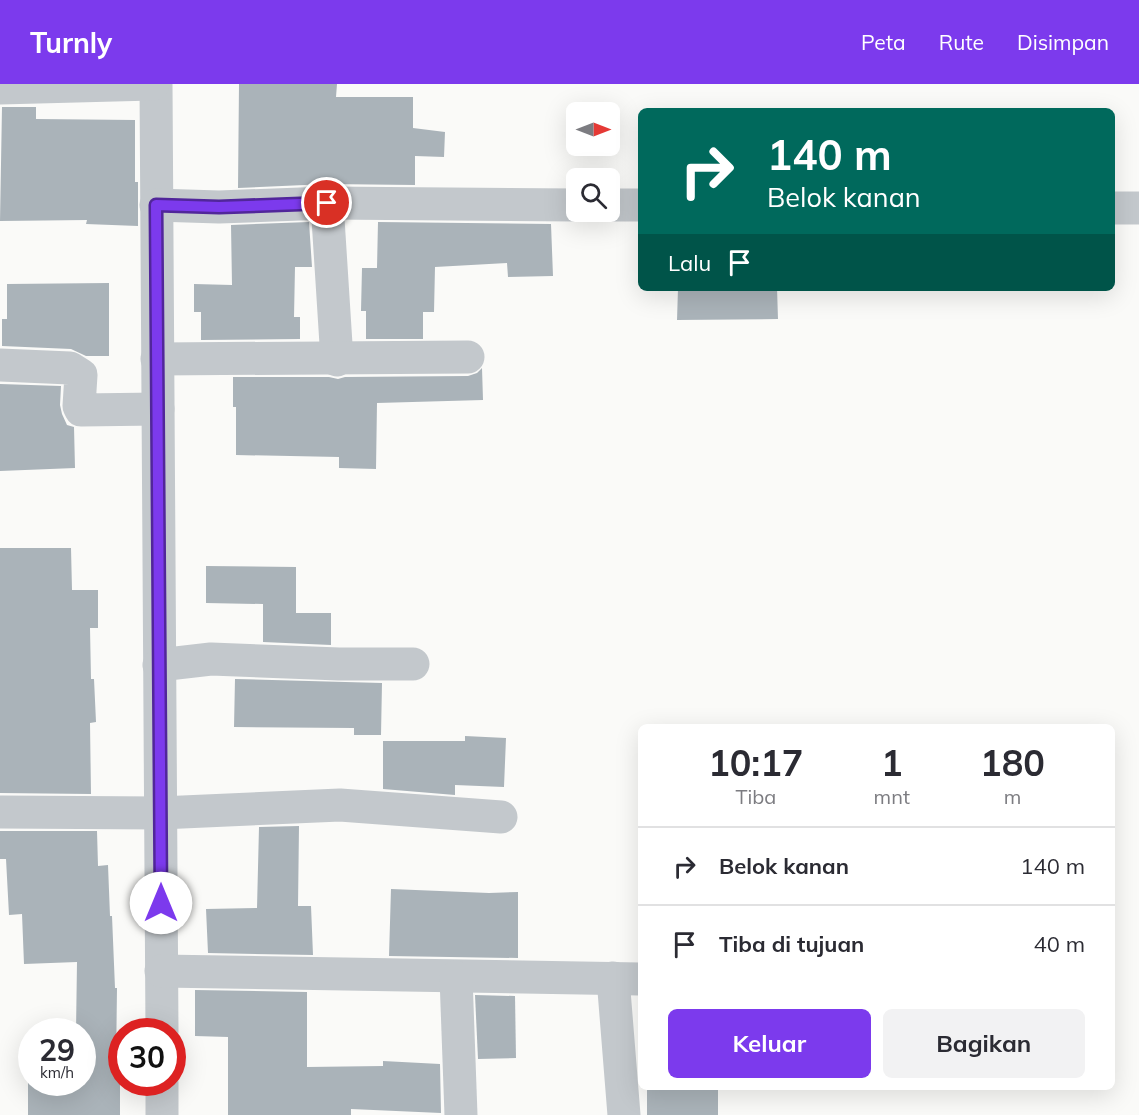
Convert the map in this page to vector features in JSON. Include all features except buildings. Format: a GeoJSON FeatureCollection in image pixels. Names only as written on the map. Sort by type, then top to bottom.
{"type":"FeatureCollection","features":[{"type":"Feature","properties":{"kind":"street"},"geometry":{"type":"LineString","coordinates":[[0,88],[154,84],[162,1018]]}},
{"type":"Feature","properties":{"kind":"street"},"geometry":{"type":"LineString","coordinates":[[156,205],[219,207],[327,203],[566,205]]}},
{"type":"Feature","properties":{"kind":"street"},"geometry":{"type":"LineString","coordinates":[[327,203],[337,360]]}},
{"type":"Feature","properties":{"kind":"street"},"geometry":{"type":"LineString","coordinates":[[620,205],[638,205]]}},
{"type":"Feature","properties":{"kind":"street"},"geometry":{"type":"LineString","coordinates":[[1115,208],[1139,208]]}},
{"type":"Feature","properties":{"kind":"street"},"geometry":{"type":"LineString","coordinates":[[157,359],[337,360],[468,357]]}},
{"type":"Feature","properties":{"kind":"street"},"geometry":{"type":"LineString","coordinates":[[0,365],[70,368],[81,375],[81,410],[158,409]]}},
{"type":"Feature","properties":{"kind":"street"},"geometry":{"type":"LineString","coordinates":[[159,665],[211,659],[339,664],[413,664]]}},
{"type":"Feature","properties":{"kind":"street"},"geometry":{"type":"LineString","coordinates":[[0,812],[160,813],[340,805],[501,817]]}},
{"type":"Feature","properties":{"kind":"street"},"geometry":{"type":"LineString","coordinates":[[161,971],[627,979],[624,1115]]}},
{"type":"Feature","properties":{"kind":"street"},"geometry":{"type":"LineString","coordinates":[[456,977],[460,1115]]}},
{"type":"Feature","properties":{"kind":"street"},"geometry":{"type":"LineString","coordinates":[[162,1096],[162,1115]]}},
{"type":"Feature","properties":{"kind":"route"},"geometry":{"type":"LineString","coordinates":[[161,903],[156,205],[219,207],[327,203]]}}]}
